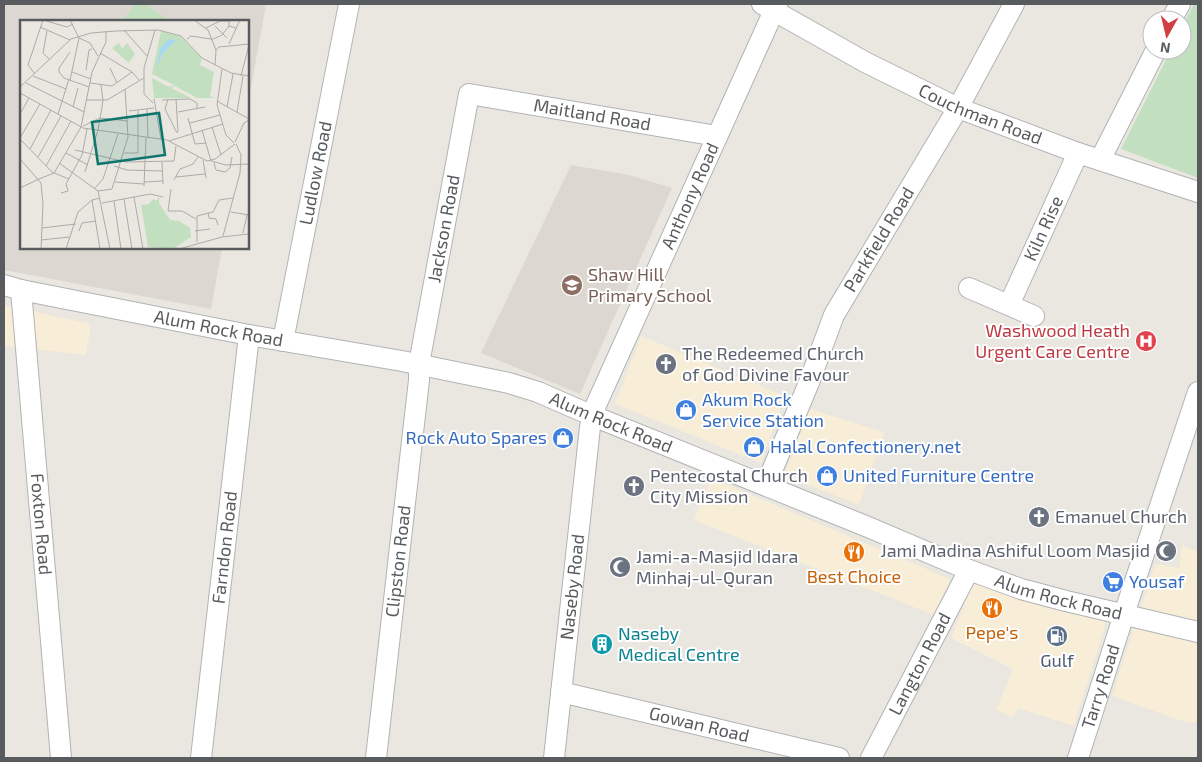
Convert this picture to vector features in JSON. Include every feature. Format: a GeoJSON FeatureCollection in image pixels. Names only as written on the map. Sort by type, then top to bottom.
{"type":"FeatureCollection","features":[{"type":"Feature","properties":{"kind":"street","name":"Ludlow Road"},"geometry":{"type":"LineString","coordinates":[[283,341],[348,4]]}},
{"type":"Feature","properties":{"kind":"street","name":"Parkfield Road"},"geometry":{"type":"LineString","coordinates":[[766,485],[808,385],[834,315],[958,108],[1014,4]]}},
{"type":"Feature","properties":{"kind":"street","name":"Couchman Road"},"geometry":{"type":"LineString","coordinates":[[771,6],[865,62],[958,108],[1078,153],[1198,192]]}},
{"type":"Feature","properties":{"kind":"street","name":"Anthony Road"},"geometry":{"type":"LineString","coordinates":[[593,416],[596,405],[717,136],[771,6]]}},
{"type":"Feature","properties":{"kind":"street"},"geometry":{"type":"LineString","coordinates":[[1100,160],[1151,60]]}},
{"type":"Feature","properties":{"kind":"street","name":"Maitland Road"},"geometry":{"type":"LineString","coordinates":[[469,94],[717,136]]}},
{"type":"Feature","properties":{"kind":"street","name":"Jackson Road"},"geometry":{"type":"LineString","coordinates":[[418,364],[469,94]]}},
{"type":"Feature","properties":{"kind":"street","name":"Kiln Rise"},"geometry":{"type":"LineString","coordinates":[[1009,305],[1078,153]]}},
{"type":"Feature","properties":{"kind":"street","name":"Alum Rock Road"},"geometry":{"type":"LineString","coordinates":[[12,288],[249,335],[418,364],[509,383],[538,392],[969,570],[1021,588],[1198,632]]}},
{"type":"Feature","properties":{"kind":"street","name":"Foxton Road"},"geometry":{"type":"LineString","coordinates":[[12,288],[61,758]]}},
{"type":"Feature","properties":{"kind":"street"},"geometry":{"type":"LineString","coordinates":[[969,288],[1034,316]]}},
{"type":"Feature","properties":{"kind":"street","name":"Farndon Road"},"geometry":{"type":"LineString","coordinates":[[201,758],[249,335]]}},
{"type":"Feature","properties":{"kind":"street","name":"Clipston Road"},"geometry":{"type":"LineString","coordinates":[[376,758],[419,380],[418,364]]}},
{"type":"Feature","properties":{"kind":"street","name":"Tarry Road"},"geometry":{"type":"LineString","coordinates":[[1078,758],[1198,392]]}},
{"type":"Feature","properties":{"kind":"street","name":"Naseby Road"},"geometry":{"type":"LineString","coordinates":[[554,758],[590,427],[593,416]]}},
{"type":"Feature","properties":{"kind":"street","name":"Langton Road"},"geometry":{"type":"LineString","coordinates":[[871,758],[969,570]]}},
{"type":"Feature","properties":{"kind":"street","name":"Gowan Road"},"geometry":{"type":"LineString","coordinates":[[561,692],[840,758]]}},
{"type":"Feature","properties":{"kind":"shaded area"},"geometry":{"type":"Polygon","coordinates":[[[4,4],[266,4],[249,99],[249,20],[20,20],[20,249],[222,249],[211,309],[4,270],[4,4]]]}},
{"type":"Feature","properties":{"kind":"shaded area","name":"Shaw Hill Primary School"},"geometry":{"type":"Polygon","coordinates":[[[571,165],[629,175],[672,188],[580,394],[481,353],[571,165]]]}},
{"type":"Feature","properties":{"kind":"shaded area"},"geometry":{"type":"Polygon","coordinates":[[[4,305],[91,324],[86,355],[4,346],[4,305]]]}},
{"type":"Feature","properties":{"kind":"shaded area"},"geometry":{"type":"Polygon","coordinates":[[[641,336],[785,396],[761,463],[615,404],[641,336]]]}},
{"type":"Feature","properties":{"kind":"shaded area"},"geometry":{"type":"Polygon","coordinates":[[[810,409],[884,432],[859,505],[784,475],[810,409]]]}},
{"type":"Feature","properties":{"kind":"shaded area"},"geometry":{"type":"Polygon","coordinates":[[[711,478],[950,579],[934,615],[694,520],[711,478]]]}},
{"type":"Feature","properties":{"kind":"shaded area"},"geometry":{"type":"Polygon","coordinates":[[[1182,545],[1198,552],[1198,622],[1141,609],[1155,564],[1179,568],[1182,545]]]}},
{"type":"Feature","properties":{"kind":"shaded area"},"geometry":{"type":"Polygon","coordinates":[[[973,581],[1106,622],[1074,726],[1018,708],[1013,717],[996,710],[1013,669],[951,638],[973,581]]]}},
{"type":"Feature","properties":{"kind":"shaded area"},"geometry":{"type":"Polygon","coordinates":[[[1134,628],[1198,643],[1198,722],[1188,723],[1112,696],[1134,628]]]}},
{"type":"Feature","properties":{"kind":"green space"},"geometry":{"type":"Polygon","coordinates":[[[135,4],[146,4],[169,20],[123,20],[135,4]]]}},
{"type":"Feature","properties":{"kind":"green space"},"geometry":{"type":"Polygon","coordinates":[[[1194,4],[1198,4],[1198,178],[1121,149],[1166,60],[1192,60],[1191,10],[1194,4]]]}},
{"type":"Feature","properties":{"kind":"place","name":"Shaw Hill Primary School"},"geometry":{"type":"Point","coordinates":[572,285]}},
{"type":"Feature","properties":{"kind":"place","name":"Washwood Heath Urgent Care Centre"},"geometry":{"type":"Point","coordinates":[1146,341]}},
{"type":"Feature","properties":{"kind":"place","name":"The Redeemed Church of God Divine Favour"},"geometry":{"type":"Point","coordinates":[666,364]}},
{"type":"Feature","properties":{"kind":"place","name":"Akum Rock Service Station"},"geometry":{"type":"Point","coordinates":[686,410]}},
{"type":"Feature","properties":{"kind":"place","name":"Rock Auto Spares"},"geometry":{"type":"Point","coordinates":[563,438]}},
{"type":"Feature","properties":{"kind":"place","name":"Halal Confectionery.net"},"geometry":{"type":"Point","coordinates":[754,447]}},
{"type":"Feature","properties":{"kind":"place","name":"United Furniture Centre"},"geometry":{"type":"Point","coordinates":[827,476]}},
{"type":"Feature","properties":{"kind":"place","name":"Pentecostal Church City Mission"},"geometry":{"type":"Point","coordinates":[634,486]}},
{"type":"Feature","properties":{"kind":"place","name":"Emanuel Church"},"geometry":{"type":"Point","coordinates":[1039,517]}},
{"type":"Feature","properties":{"kind":"place","name":"Jami Madina Ashiful Loom Masjid"},"geometry":{"type":"Point","coordinates":[1166,551]}},
{"type":"Feature","properties":{"kind":"place","name":"Best Choice"},"geometry":{"type":"Point","coordinates":[854,552]}},
{"type":"Feature","properties":{"kind":"place","name":"Jami-a-Masjid Idara Minhaj-ul-Quran"},"geometry":{"type":"Point","coordinates":[620,567]}},
{"type":"Feature","properties":{"kind":"place","name":"Yousaf"},"geometry":{"type":"Point","coordinates":[1113,582]}},
{"type":"Feature","properties":{"kind":"place","name":"Pepe's"},"geometry":{"type":"Point","coordinates":[992,608]}},
{"type":"Feature","properties":{"kind":"place","name":"Gulf"},"geometry":{"type":"Point","coordinates":[1057,636]}},
{"type":"Feature","properties":{"kind":"place","name":"Naseby Medical Centre"},"geometry":{"type":"Point","coordinates":[602,644]}}]}
